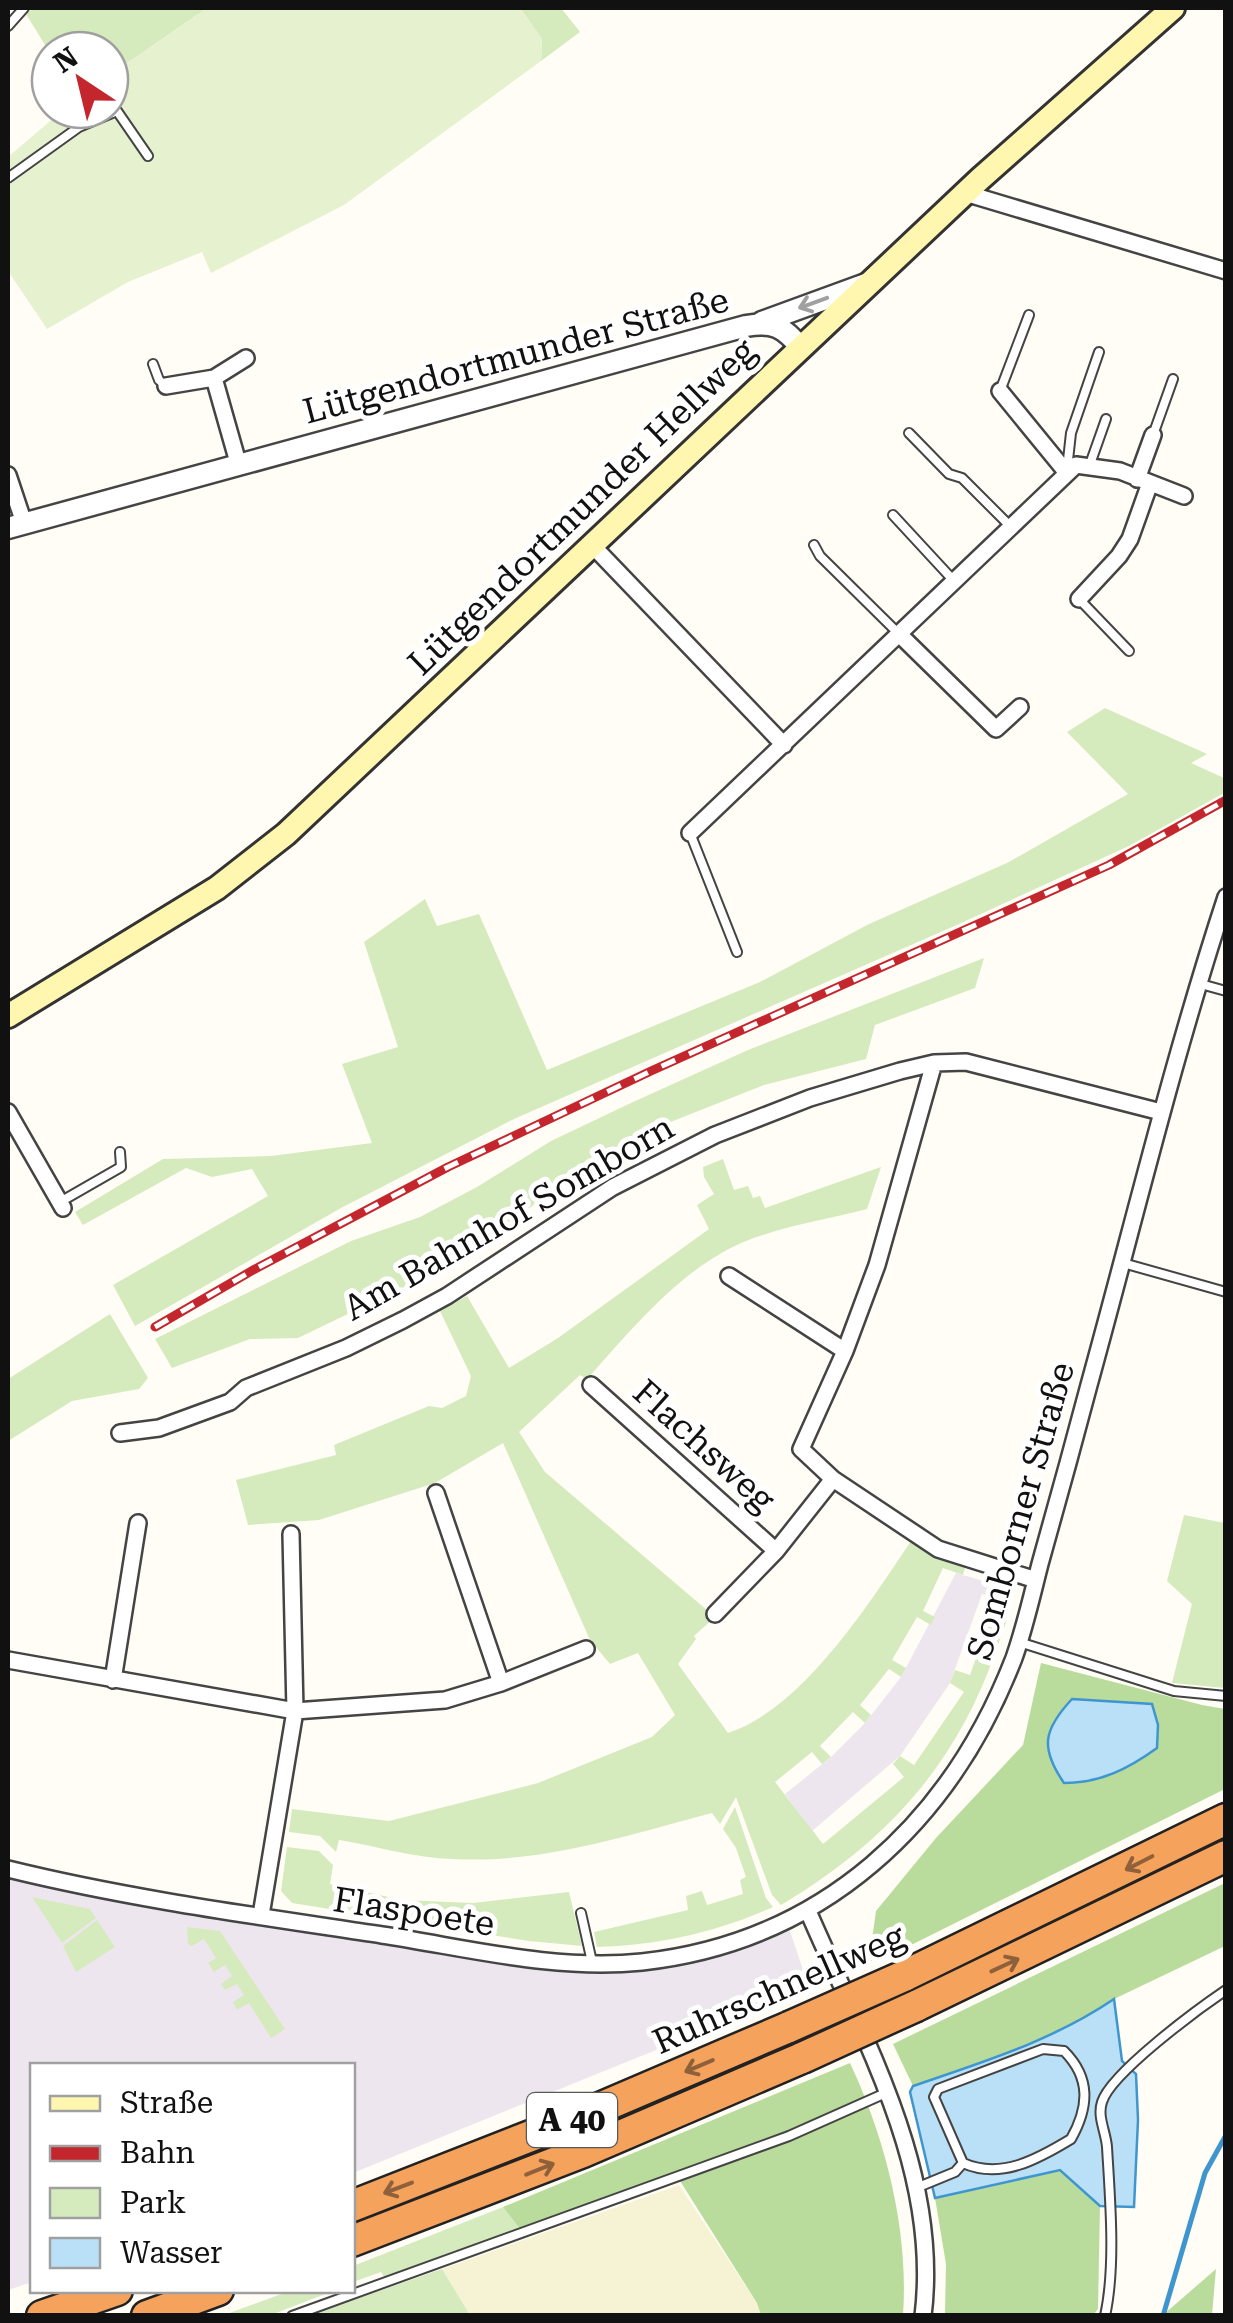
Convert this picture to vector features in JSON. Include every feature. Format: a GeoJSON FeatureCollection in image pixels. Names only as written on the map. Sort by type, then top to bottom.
{"type":"FeatureCollection","features":[{"type":"Feature","properties":{"kind":"highway","name":"Ruhrschnellweg"},"geometry":{"type":"LineString","coordinates":[[355,2205],[592,2112],[904,1976],[1226,1818]]}},
{"type":"Feature","properties":{"kind":"highway","name":"Ruhrschnellweg"},"geometry":{"type":"LineString","coordinates":[[355,2240],[550,2165],[802,2058],[1226,1856]]}},
{"type":"Feature","properties":{"kind":"highway"},"geometry":{"type":"LineString","coordinates":[[42,2316],[108,2293]]}},
{"type":"Feature","properties":{"kind":"highway"},"geometry":{"type":"LineString","coordinates":[[147,2316],[210,2293]]}},
{"type":"Feature","properties":{"kind":"main road","name":"Lütgendortmunder Hellweg"},"geometry":{"type":"LineString","coordinates":[[8,1016],[170,918],[250,864],[329,796],[965,194],[1173,8]]}},
{"type":"Feature","properties":{"kind":"street"},"geometry":{"type":"LineString","coordinates":[[965,194],[1226,271]]}},
{"type":"Feature","properties":{"kind":"street"},"geometry":{"type":"LineString","coordinates":[[755,324],[871,282]]}},
{"type":"Feature","properties":{"kind":"street","name":"Lütgendortmunder Straße"},"geometry":{"type":"LineString","coordinates":[[16,526],[755,324],[779,326],[802,348]]}},
{"type":"Feature","properties":{"kind":"street"},"geometry":{"type":"LineString","coordinates":[[166,386],[214,378],[246,358]]}},
{"type":"Feature","properties":{"kind":"street"},"geometry":{"type":"LineString","coordinates":[[214,378],[239,466]]}},
{"type":"Feature","properties":{"kind":"street"},"geometry":{"type":"LineString","coordinates":[[1000,391],[1068,473]]}},
{"type":"Feature","properties":{"kind":"street"},"geometry":{"type":"LineString","coordinates":[[1078,599],[1130,539],[1154,435]]}},
{"type":"Feature","properties":{"kind":"street"},"geometry":{"type":"LineString","coordinates":[[690,834],[1076,465],[1120,472],[1184,496]]}},
{"type":"Feature","properties":{"kind":"street"},"geometry":{"type":"LineString","coordinates":[[8,475],[16,526]]}},
{"type":"Feature","properties":{"kind":"street"},"geometry":{"type":"LineString","coordinates":[[592,545],[784,745]]}},
{"type":"Feature","properties":{"kind":"street"},"geometry":{"type":"LineString","coordinates":[[899,634],[996,729],[1020,707]]}},
{"type":"Feature","properties":{"kind":"street","name":"Somborner Straße"},"geometry":{"type":"LineString","coordinates":[[808,1911],[848,1885],[890,1849],[935,1802],[992,1708],[1020,1642],[1161,1112],[1226,897]]}},
{"type":"Feature","properties":{"kind":"street","name":"Am Bahnhof Somborn"},"geometry":{"type":"LineString","coordinates":[[120,1433],[159,1428],[230,1402],[246,1388],[403,1320],[447,1296],[614,1187],[715,1135],[810,1098],[934,1063],[966,1062],[1161,1112]]}},
{"type":"Feature","properties":{"kind":"street"},"geometry":{"type":"LineString","coordinates":[[934,1063],[876,1265],[845,1351],[801,1449],[833,1479],[938,1549],[1036,1580]]}},
{"type":"Feature","properties":{"kind":"street"},"geometry":{"type":"LineString","coordinates":[[8,1112],[62,1205]]}},
{"type":"Feature","properties":{"kind":"street"},"geometry":{"type":"LineString","coordinates":[[729,1276],[845,1351]]}},
{"type":"Feature","properties":{"kind":"street","name":"Flachsweg"},"geometry":{"type":"LineString","coordinates":[[591,1385],[776,1552]]}},
{"type":"Feature","properties":{"kind":"street","name":"Flachsweg"},"geometry":{"type":"LineString","coordinates":[[714,1614],[776,1552],[833,1479]]}},
{"type":"Feature","properties":{"kind":"street"},"geometry":{"type":"LineString","coordinates":[[436,1493],[502,1683]]}},
{"type":"Feature","properties":{"kind":"street"},"geometry":{"type":"LineString","coordinates":[[113,1680],[138,1524]]}},
{"type":"Feature","properties":{"kind":"street"},"geometry":{"type":"LineString","coordinates":[[261,1915],[295,1711],[291,1534]]}},
{"type":"Feature","properties":{"kind":"street"},"geometry":{"type":"LineString","coordinates":[[8,1660],[295,1711],[445,1700],[502,1683],[586,1649]]}},
{"type":"Feature","properties":{"kind":"street","name":"Flaspoete"},"geometry":{"type":"LineString","coordinates":[[8,1868],[56,1881],[312,1927],[511,1957],[593,1964],[661,1960],[707,1950],[808,1911]]}},
{"type":"Feature","properties":{"kind":"street"},"geometry":{"type":"LineString","coordinates":[[808,1911],[888,2092],[916,2188],[922,2211],[923,2316]]}},
{"type":"Feature","properties":{"kind":"lane"},"geometry":{"type":"LineString","coordinates":[[8,26],[24,8]]}},
{"type":"Feature","properties":{"kind":"lane"},"geometry":{"type":"LineString","coordinates":[[8,178],[79,127],[117,110],[148,156]]}},
{"type":"Feature","properties":{"kind":"lane"},"geometry":{"type":"LineString","coordinates":[[1000,391],[1029,315]]}},
{"type":"Feature","properties":{"kind":"lane"},"geometry":{"type":"LineString","coordinates":[[1068,473],[1071,433],[1098,352]]}},
{"type":"Feature","properties":{"kind":"lane"},"geometry":{"type":"LineString","coordinates":[[153,364],[166,386]]}},
{"type":"Feature","properties":{"kind":"lane"},"geometry":{"type":"LineString","coordinates":[[1154,435],[1173,379]]}},
{"type":"Feature","properties":{"kind":"lane"},"geometry":{"type":"LineString","coordinates":[[1089,467],[1106,419]]}},
{"type":"Feature","properties":{"kind":"lane"},"geometry":{"type":"LineString","coordinates":[[908,433],[949,474],[962,478],[1011,527]]}},
{"type":"Feature","properties":{"kind":"lane"},"geometry":{"type":"LineString","coordinates":[[893,515],[954,581]]}},
{"type":"Feature","properties":{"kind":"lane"},"geometry":{"type":"LineString","coordinates":[[814,545],[820,556],[899,634]]}},
{"type":"Feature","properties":{"kind":"lane"},"geometry":{"type":"LineString","coordinates":[[1078,599],[1129,651]]}},
{"type":"Feature","properties":{"kind":"lane"},"geometry":{"type":"LineString","coordinates":[[690,834],[737,952]]}},
{"type":"Feature","properties":{"kind":"lane"},"geometry":{"type":"LineString","coordinates":[[1197,983],[1226,991]]}},
{"type":"Feature","properties":{"kind":"lane"},"geometry":{"type":"LineString","coordinates":[[62,1205],[121,1167],[120,1152]]}},
{"type":"Feature","properties":{"kind":"lane"},"geometry":{"type":"LineString","coordinates":[[1123,1263],[1226,1292]]}},
{"type":"Feature","properties":{"kind":"lane"},"geometry":{"type":"LineString","coordinates":[[1020,1642],[1174,1691],[1226,1696]]}},
{"type":"Feature","properties":{"kind":"lane"},"geometry":{"type":"LineString","coordinates":[[582,1913],[593,1964]]}},
{"type":"Feature","properties":{"kind":"lane"},"geometry":{"type":"LineString","coordinates":[[1104,2316],[1110,2266],[1107,2142],[1101,2104],[1108,2090],[1170,2030],[1226,1990]]}},
{"type":"Feature","properties":{"kind":"lane"},"geometry":{"type":"LineString","coordinates":[[1043,2049],[1064,2050],[1085,2082],[1085,2103],[1071,2139],[998,2172],[982,2171],[964,2163],[934,2096],[938,2089],[1043,2049]]}},
{"type":"Feature","properties":{"kind":"lane"},"geometry":{"type":"LineString","coordinates":[[292,2316],[789,2136],[888,2092]]}},
{"type":"Feature","properties":{"kind":"lane"},"geometry":{"type":"LineString","coordinates":[[916,2188],[955,2172],[964,2163]]}},
{"type":"Feature","properties":{"kind":"shaded area"},"geometry":{"type":"Polygon","coordinates":[[[956,1573],[1001,1586],[998,1599],[982,1594],[950,1683],[900,1756],[812,1831],[785,1794],[865,1723],[901,1677],[956,1573]]]}},
{"type":"Feature","properties":{"kind":"shaded area"},"geometry":{"type":"Polygon","coordinates":[[[8,1869],[511,1957],[638,1962],[787,1922],[809,1988],[355,2172],[355,2063],[30,2063],[30,2283],[8,2290],[8,1869]]]}},
{"type":"Feature","properties":{"kind":"shaded area"},"geometry":{"type":"Polygon","coordinates":[[[679,2185],[757,2303],[761,2315],[470,2315],[442,2269],[679,2185]]]}},
{"type":"Feature","properties":{"kind":"green space"},"geometry":{"type":"Polygon","coordinates":[[[34,8],[207,8],[130,61],[130,30],[36,30],[26,14],[34,8]]]}},
{"type":"Feature","properties":{"kind":"green space"},"geometry":{"type":"Polygon","coordinates":[[[207,8],[520,8],[542,39],[541,61],[344,205],[211,273],[202,252],[128,282],[47,329],[8,271],[8,157],[40,130],[130,130],[130,61],[207,8]]]}},
{"type":"Feature","properties":{"kind":"green space"},"geometry":{"type":"Polygon","coordinates":[[[520,8],[561,8],[580,32],[541,61],[542,39],[520,8]]]}},
{"type":"Feature","properties":{"kind":"green space"},"geometry":{"type":"Polygon","coordinates":[[[1105,708],[1207,754],[1191,763],[1224,778],[1224,793],[1129,846],[514,1119],[341,1208],[135,1326],[113,1285],[268,1196],[252,1169],[212,1177],[186,1168],[83,1225],[75,1212],[163,1159],[271,1156],[372,1143],[342,1064],[398,1047],[364,942],[425,899],[437,926],[479,914],[547,1070],[760,982],[869,924],[1009,862],[1128,794],[1067,732],[1105,708]]]}},
{"type":"Feature","properties":{"kind":"green space"},"geometry":{"type":"Polygon","coordinates":[[[984,958],[975,988],[875,1025],[866,1059],[764,1085],[663,1125],[538,1202],[437,1271],[298,1338],[250,1339],[172,1368],[155,1339],[351,1241],[420,1217],[551,1141],[633,1102],[748,1050],[984,958]]]}},
{"type":"Feature","properties":{"kind":"green space"},"geometry":{"type":"Polygon","coordinates":[[[723,1159],[734,1190],[748,1186],[753,1198],[760,1196],[765,1208],[881,1167],[867,1209],[746,1241],[700,1266],[659,1301],[587,1379],[580,1375],[519,1432],[545,1472],[715,1617],[694,1636],[696,1639],[678,1664],[728,1733],[756,1720],[808,1678],[854,1623],[911,1541],[965,1568],[963,1575],[943,1568],[923,1611],[935,1617],[931,1625],[917,1617],[892,1660],[906,1668],[901,1677],[889,1669],[860,1705],[871,1715],[865,1723],[853,1712],[820,1746],[831,1757],[822,1764],[812,1752],[775,1782],[823,1844],[904,1777],[893,1764],[900,1756],[914,1765],[964,1692],[950,1683],[955,1670],[970,1675],[1001,1587],[985,1579],[1006,1587],[1009,1612],[995,1653],[979,1694],[937,1767],[883,1829],[852,1856],[781,1905],[772,1895],[736,1797],[720,1824],[712,1813],[617,1839],[519,1857],[439,1858],[339,1840],[336,1852],[320,1836],[289,1832],[292,1809],[389,1821],[538,1783],[652,1737],[675,1715],[638,1653],[610,1664],[590,1640],[503,1443],[435,1483],[319,1520],[248,1525],[236,1480],[336,1455],[334,1445],[429,1406],[442,1408],[466,1396],[471,1376],[440,1311],[467,1296],[509,1368],[558,1338],[709,1229],[697,1205],[714,1194],[703,1167],[723,1159]]]}},
{"type":"Feature","properties":{"kind":"green space"},"geometry":{"type":"Polygon","coordinates":[[[110,1314],[148,1378],[139,1389],[72,1401],[8,1441],[8,1379],[110,1314]]]}},
{"type":"Feature","properties":{"kind":"green space"},"geometry":{"type":"Polygon","coordinates":[[[1184,1515],[1225,1523],[1225,1688],[1172,1683],[1192,1604],[1167,1581],[1184,1515]]]}},
{"type":"Feature","properties":{"kind":"green space"},"geometry":{"type":"Polygon","coordinates":[[[1041,1663],[1225,1709],[1225,1789],[895,1953],[869,1962],[876,1911],[936,1838],[1023,1745],[1041,1663]]]}},
{"type":"Feature","properties":{"kind":"green space"},"geometry":{"type":"Polygon","coordinates":[[[735,1807],[766,1898],[773,1907],[687,1936],[597,1947],[594,1932],[688,1910],[686,1896],[702,1891],[707,1905],[743,1894],[740,1880],[746,1877],[736,1848],[723,1829],[735,1807]]]}},
{"type":"Feature","properties":{"kind":"green space"},"geometry":{"type":"Polygon","coordinates":[[[287,1847],[319,1851],[333,1865],[330,1884],[402,1900],[473,1903],[569,1892],[582,1946],[292,1903],[281,1891],[287,1847]]]}},
{"type":"Feature","properties":{"kind":"green space"},"geometry":{"type":"Polygon","coordinates":[[[1225,1883],[1225,1946],[1114,1999],[1037,2043],[913,2086],[893,2044],[1225,1883]]]}},
{"type":"Feature","properties":{"kind":"green space"},"geometry":{"type":"Polygon","coordinates":[[[32,1897],[90,1909],[96,1918],[62,1943],[32,1897]]]}},
{"type":"Feature","properties":{"kind":"green space"},"geometry":{"type":"Polygon","coordinates":[[[97,1920],[115,1947],[76,1972],[63,1946],[97,1920]]]}},
{"type":"Feature","properties":{"kind":"green space"},"geometry":{"type":"Polygon","coordinates":[[[187,1927],[220,1931],[285,2029],[271,2038],[249,2003],[237,2010],[233,2002],[244,1995],[237,1984],[225,1990],[221,1984],[232,1976],[225,1965],[214,1972],[208,1963],[216,1958],[204,1939],[192,1946],[188,1944],[187,1927]]]}},
{"type":"Feature","properties":{"kind":"green space"},"geometry":{"type":"Polygon","coordinates":[[[850,2063],[874,2123],[892,2186],[902,2251],[903,2315],[761,2315],[675,2173],[520,2229],[503,2207],[850,2063]]]}},
{"type":"Feature","properties":{"kind":"green space"},"geometry":{"type":"Polygon","coordinates":[[[1060,2170],[1100,2206],[1098,2309],[1093,2315],[945,2315],[946,2264],[935,2198],[1060,2170]]]}},
{"type":"Feature","properties":{"kind":"green space"},"geometry":{"type":"Polygon","coordinates":[[[503,2207],[520,2229],[384,2277],[381,2272],[355,2281],[355,2265],[503,2207]]]}},
{"type":"Feature","properties":{"kind":"green space"},"geometry":{"type":"Polygon","coordinates":[[[442,2269],[470,2315],[307,2315],[313,2314],[442,2269]]]}},
{"type":"Feature","properties":{"kind":"green space"},"geometry":{"type":"Polygon","coordinates":[[[1216,2269],[1212,2315],[1163,2315],[1216,2269]]]}},
{"type":"Feature","properties":{"kind":"green space"},"geometry":{"type":"Polygon","coordinates":[[[284,2293],[328,2293],[271,2315],[224,2315],[284,2293]]]}},
{"type":"Feature","properties":{"kind":"water"},"geometry":{"type":"Polygon","coordinates":[[[1072,1699],[1152,1704],[1158,1725],[1157,1748],[1113,1773],[1064,1783],[1051,1759],[1048,1740],[1055,1720],[1072,1699]]]}},
{"type":"Feature","properties":{"kind":"water"},"geometry":{"type":"Polygon","coordinates":[[[1114,1999],[1122,2061],[1136,2074],[1134,2207],[1100,2206],[1060,2170],[935,2198],[910,2092],[913,2086],[1042,2039],[1114,1999]]]}},
{"type":"Feature","properties":{"kind":"waterway"},"geometry":{"type":"LineString","coordinates":[[1163,2316],[1205,2173],[1226,2135]]}},
{"type":"Feature","properties":{"kind":"railway"},"geometry":{"type":"LineString","coordinates":[[155,1327],[448,1167],[1109,865],[1226,800]]}}]}
